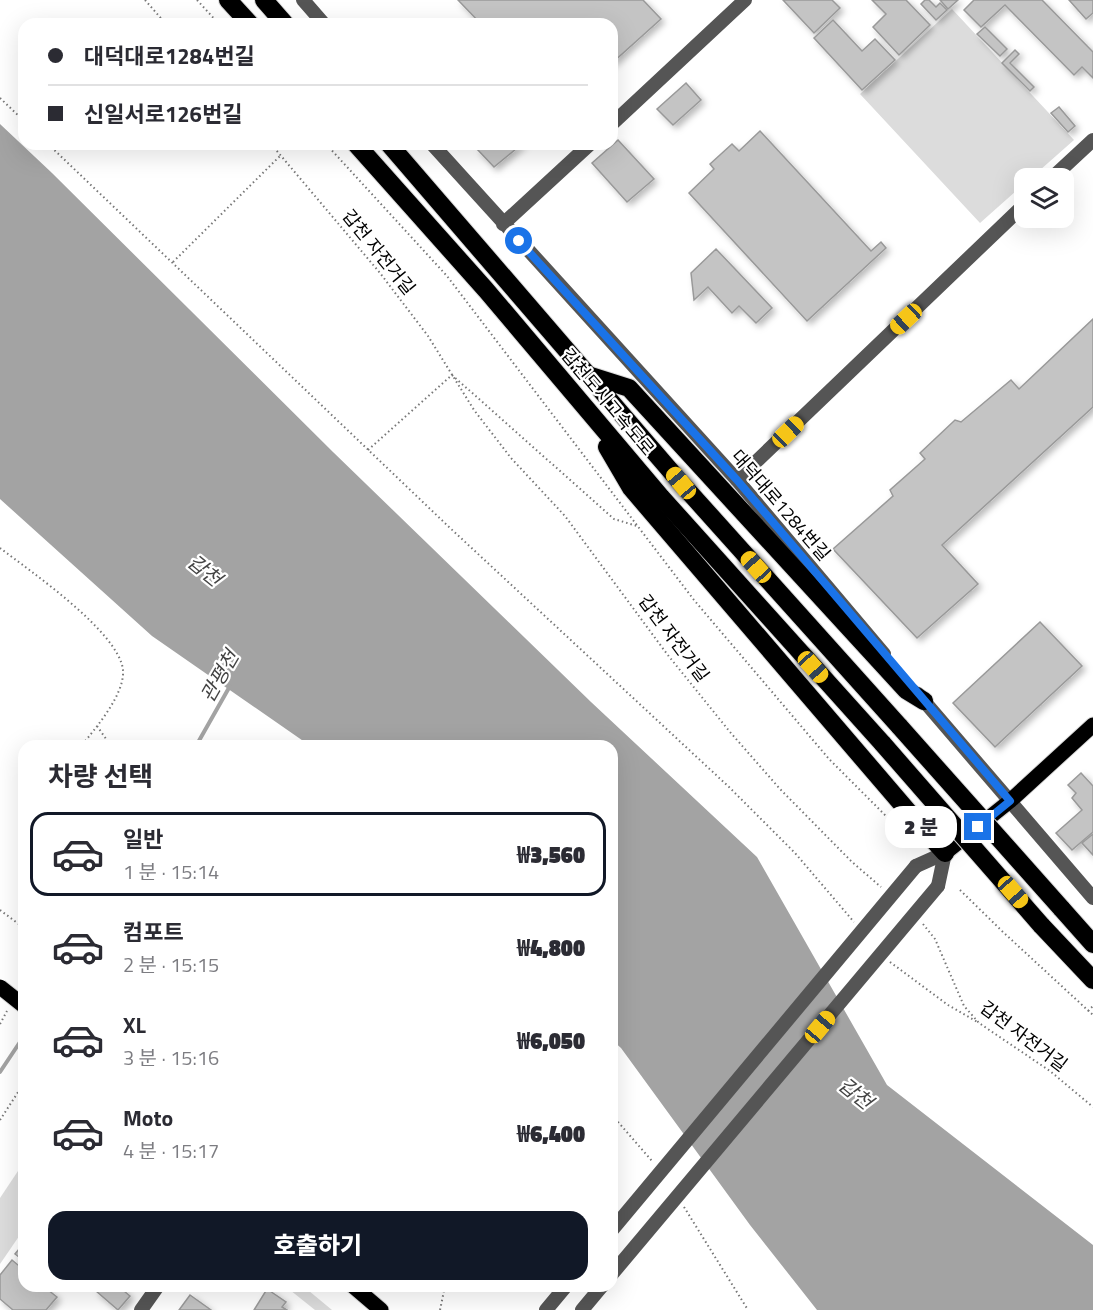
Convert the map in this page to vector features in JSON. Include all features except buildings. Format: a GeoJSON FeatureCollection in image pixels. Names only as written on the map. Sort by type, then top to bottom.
{"type":"FeatureCollection","features":[{"type":"Feature","properties":{"kind":"highway"},"geometry":{"type":"LineString","coordinates":[[228,0],[244,18]]}},
{"type":"Feature","properties":{"kind":"highway"},"geometry":{"type":"LineString","coordinates":[[264,0],[280,18]]}},
{"type":"Feature","properties":{"kind":"highway","name":"갑천도시고속도로"},"geometry":{"type":"LineString","coordinates":[[361,150],[486,290],[661,497],[883,744],[1041,925],[1093,980]]}},
{"type":"Feature","properties":{"kind":"highway","name":"갑천도시고속도로"},"geometry":{"type":"LineString","coordinates":[[394,150],[681,483],[1093,944]]}},
{"type":"Feature","properties":{"kind":"highway"},"geometry":{"type":"LineString","coordinates":[[588,375],[629,388],[906,690],[924,701]]}},
{"type":"Feature","properties":{"kind":"highway"},"geometry":{"type":"LineString","coordinates":[[584,406],[631,488],[945,853]]}},
{"type":"Feature","properties":{"kind":"main road"},"geometry":{"type":"LineString","coordinates":[[945,853],[1010,801],[1093,725]]}},
{"type":"Feature","properties":{"kind":"main road"},"geometry":{"type":"LineString","coordinates":[[0,987],[18,1001]]}},
{"type":"Feature","properties":{"kind":"main road"},"geometry":{"type":"LineString","coordinates":[[359,1292],[381,1310]]}},
{"type":"Feature","properties":{"kind":"street"},"geometry":{"type":"LineString","coordinates":[[303,0],[319,18]]}},
{"type":"Feature","properties":{"kind":"street"},"geometry":{"type":"LineString","coordinates":[[618,118],[745,0]]}},
{"type":"Feature","properties":{"kind":"street"},"geometry":{"type":"LineString","coordinates":[[1063,168],[1093,140]]}},
{"type":"Feature","properties":{"kind":"street","name":"대덕대로1284번길"},"geometry":{"type":"LineString","coordinates":[[437,150],[737,480],[1093,898]]}},
{"type":"Feature","properties":{"kind":"street"},"geometry":{"type":"LineString","coordinates":[[503,224],[583,150]]}},
{"type":"Feature","properties":{"kind":"street"},"geometry":{"type":"LineString","coordinates":[[737,480],[1014,215]]}},
{"type":"Feature","properties":{"kind":"street"},"geometry":{"type":"LineString","coordinates":[[618,1223],[915,866],[945,853]]}},
{"type":"Feature","properties":{"kind":"street"},"geometry":{"type":"LineString","coordinates":[[618,1267],[938,885],[945,853]]}},
{"type":"Feature","properties":{"kind":"street"},"geometry":{"type":"LineString","coordinates":[[141,1310],[154,1292]]}},
{"type":"Feature","properties":{"kind":"street"},"geometry":{"type":"LineString","coordinates":[[546,1310],[561,1292]]}},
{"type":"Feature","properties":{"kind":"street"},"geometry":{"type":"LineString","coordinates":[[582,1310],[597,1292]]}},
{"type":"Feature","properties":{"kind":"path"},"geometry":{"type":"LineString","coordinates":[[144,0],[160,18]]}},
{"type":"Feature","properties":{"kind":"path"},"geometry":{"type":"LineString","coordinates":[[197,0],[214,18]]}},
{"type":"Feature","properties":{"kind":"path"},"geometry":{"type":"LineString","coordinates":[[0,98],[18,115]]}},
{"type":"Feature","properties":{"kind":"path"},"geometry":{"type":"LineString","coordinates":[[54,150],[368,450],[729,787],[795,853],[855,923]]}},
{"type":"Feature","properties":{"kind":"path","name":"갑천 자전거길"},"geometry":{"type":"LineString","coordinates":[[276,150],[387,282],[428,336],[474,410],[511,458],[565,516],[667,654],[730,732],[780,789],[882,889]]}},
{"type":"Feature","properties":{"kind":"path"},"geometry":{"type":"LineString","coordinates":[[332,150],[447,276],[694,600],[840,770],[914,844]]}},
{"type":"Feature","properties":{"kind":"path"},"geometry":{"type":"LineString","coordinates":[[173,262],[281,155]]}},
{"type":"Feature","properties":{"kind":"path"},"geometry":{"type":"LineString","coordinates":[[368,450],[452,375],[615,519],[638,526]]}},
{"type":"Feature","properties":{"kind":"path"},"geometry":{"type":"LineString","coordinates":[[0,548],[71,601],[119,655],[123,671],[120,689],[98,726],[86,740]]}},
{"type":"Feature","properties":{"kind":"path"},"geometry":{"type":"LineString","coordinates":[[98,726],[107,740]]}},
{"type":"Feature","properties":{"kind":"path"},"geometry":{"type":"LineString","coordinates":[[960,890],[1093,1015]]}},
{"type":"Feature","properties":{"kind":"path"},"geometry":{"type":"LineString","coordinates":[[0,910],[18,923]]}},
{"type":"Feature","properties":{"kind":"path","name":"갑천 자전거길"},"geometry":{"type":"LineString","coordinates":[[923,924],[935,939],[964,1006],[979,1023],[1050,1071],[1093,1107]]}},
{"type":"Feature","properties":{"kind":"path"},"geometry":{"type":"LineString","coordinates":[[884,956],[948,1005],[979,1023]]}},
{"type":"Feature","properties":{"kind":"path"},"geometry":{"type":"LineString","coordinates":[[1088,1011],[1093,1006]]}},
{"type":"Feature","properties":{"kind":"path"},"geometry":{"type":"LineString","coordinates":[[0,1120],[18,1092]]}},
{"type":"Feature","properties":{"kind":"path"},"geometry":{"type":"LineString","coordinates":[[440,1310],[444,1292]]}},
{"type":"Feature","properties":{"kind":"shaded area"},"geometry":{"type":"Polygon","coordinates":[[[952,9],[1074,140],[1042,168],[1014,168],[1014,193],[980,223],[860,94],[952,9]]]}},
{"type":"Feature","properties":{"kind":"shaded area"},"geometry":{"type":"Polygon","coordinates":[[[18,1171],[18,1238],[0,1264],[0,1198],[18,1171]]]}},
{"type":"Feature","properties":{"kind":"shaded area"},"geometry":{"type":"Polygon","coordinates":[[[292,1292],[310,1292],[332,1310],[315,1310],[292,1292]]]}},
{"type":"Feature","properties":{"kind":"water","name":"갑천"},"geometry":{"type":"Polygon","coordinates":[[[0,124],[18,141],[18,150],[28,150],[52,173],[333,452],[591,702],[757,857],[887,1085],[1093,1245],[1093,1310],[817,1310],[750,1225],[618,1045],[618,740],[302,740],[152,636],[0,499],[0,124]]]}},
{"type":"Feature","properties":{"kind":"waterway","name":"관평천"},"geometry":{"type":"LineString","coordinates":[[199,740],[230,686]]}},
{"type":"Feature","properties":{"kind":"waterway","name":"관평천"},"geometry":{"type":"LineString","coordinates":[[0,1072],[18,1045]]}},
{"type":"Feature","properties":{"kind":"route"},"geometry":{"type":"LineString","coordinates":[[519,241],[737,480],[1010,801],[978,827]]}}]}
